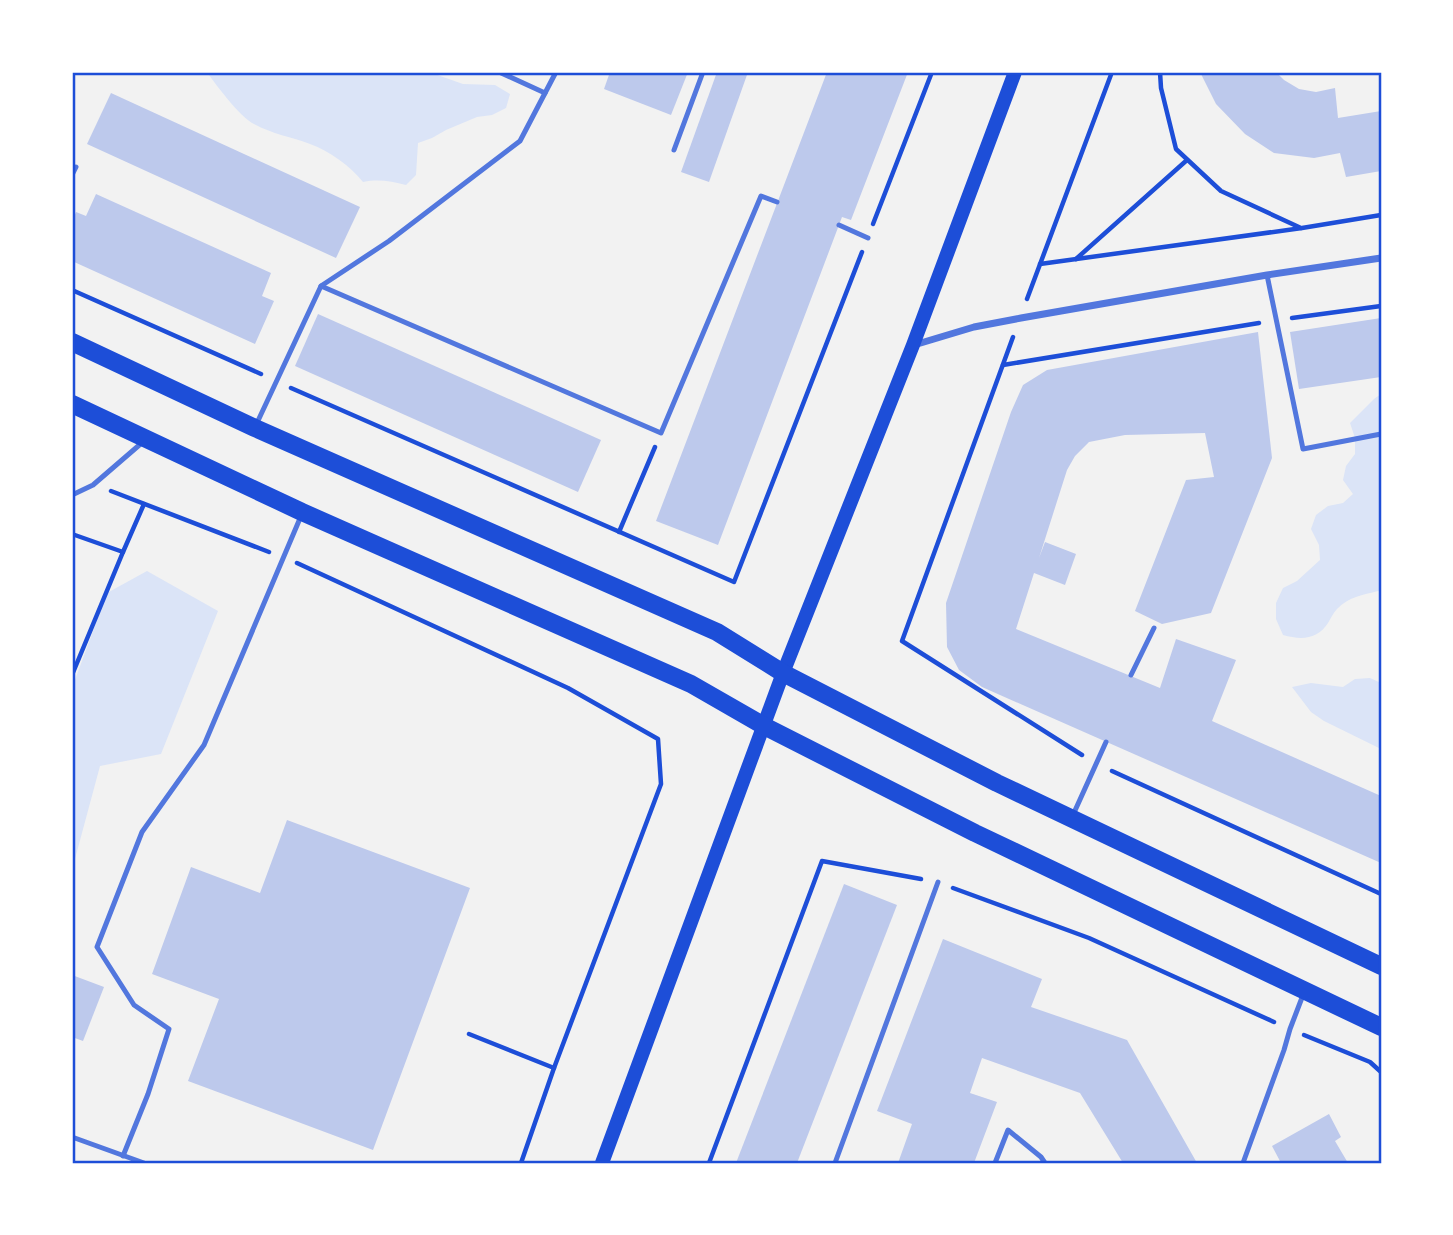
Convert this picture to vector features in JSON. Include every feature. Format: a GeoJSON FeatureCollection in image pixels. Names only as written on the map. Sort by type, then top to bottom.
{"type":"FeatureCollection","features":[{"type":"Feature","properties":{"kind":"main road"},"geometry":{"type":"LineString","coordinates":[[602,1163],[783,673],[913,345],[1016,72]]}},
{"type":"Feature","properties":{"kind":"main road"},"geometry":{"type":"LineString","coordinates":[[72,342],[255,428],[717,632],[783,673],[997,783],[1381,966]]}},
{"type":"Feature","properties":{"kind":"main road"},"geometry":{"type":"LineString","coordinates":[[72,404],[302,512],[691,684],[764,726],[975,833],[1381,1027]]}},
{"type":"Feature","properties":{"kind":"street"},"geometry":{"type":"LineString","coordinates":[[913,345],[974,327],[1020,318],[1381,258]]}},
{"type":"Feature","properties":{"kind":"lane"},"geometry":{"type":"LineString","coordinates":[[499,72],[545,93]]}},
{"type":"Feature","properties":{"kind":"lane"},"geometry":{"type":"LineString","coordinates":[[255,428],[321,286],[389,241],[520,141],[556,72]]}},
{"type":"Feature","properties":{"kind":"lane"},"geometry":{"type":"LineString","coordinates":[[674,150],[702,72]]}},
{"type":"Feature","properties":{"kind":"lane"},"geometry":{"type":"LineString","coordinates":[[72,175],[76,167]]}},
{"type":"Feature","properties":{"kind":"lane"},"geometry":{"type":"LineString","coordinates":[[321,286],[661,433],[761,196],[777,202]]}},
{"type":"Feature","properties":{"kind":"lane"},"geometry":{"type":"LineString","coordinates":[[839,225],[867,237]]}},
{"type":"Feature","properties":{"kind":"lane"},"geometry":{"type":"LineString","coordinates":[[1267,275],[1303,449],[1381,434]]}},
{"type":"Feature","properties":{"kind":"lane"},"geometry":{"type":"LineString","coordinates":[[72,495],[93,485],[147,439]]}},
{"type":"Feature","properties":{"kind":"lane"},"geometry":{"type":"LineString","coordinates":[[123,1156],[148,1094],[169,1029],[134,1005],[97,947],[142,832],[204,745],[302,512]]}},
{"type":"Feature","properties":{"kind":"lane"},"geometry":{"type":"LineString","coordinates":[[1131,675],[1154,628]]}},
{"type":"Feature","properties":{"kind":"lane"},"geometry":{"type":"LineString","coordinates":[[1072,818],[1106,742]]}},
{"type":"Feature","properties":{"kind":"lane"},"geometry":{"type":"LineString","coordinates":[[835,1163],[938,883]]}},
{"type":"Feature","properties":{"kind":"lane"},"geometry":{"type":"LineString","coordinates":[[1243,1163],[1304,991]]}},
{"type":"Feature","properties":{"kind":"lane"},"geometry":{"type":"LineString","coordinates":[[995,1163],[1008,1130],[1045,1163]]}},
{"type":"Feature","properties":{"kind":"lane"},"geometry":{"type":"LineString","coordinates":[[72,1137],[144,1163]]}},
{"type":"Feature","properties":{"kind":"path"},"geometry":{"type":"LineString","coordinates":[[72,290],[734,582],[932,72]]}},
{"type":"Feature","properties":{"kind":"path"},"geometry":{"type":"LineString","coordinates":[[1112,72],[902,641],[1096,764],[1381,894]]}},
{"type":"Feature","properties":{"kind":"path"},"geometry":{"type":"LineString","coordinates":[[1160,72],[1161,88],[1177,149],[1187,160],[1221,191],[1302,228]]}},
{"type":"Feature","properties":{"kind":"path"},"geometry":{"type":"LineString","coordinates":[[1076,259],[1187,160]]}},
{"type":"Feature","properties":{"kind":"path"},"geometry":{"type":"LineString","coordinates":[[1040,264],[1381,215]]}},
{"type":"Feature","properties":{"kind":"path"},"geometry":{"type":"LineString","coordinates":[[1003,365],[1276,320],[1381,306]]}},
{"type":"Feature","properties":{"kind":"path"},"geometry":{"type":"LineString","coordinates":[[618,531],[661,433]]}},
{"type":"Feature","properties":{"kind":"path"},"geometry":{"type":"LineString","coordinates":[[93,485],[283,557],[568,688],[658,739],[661,784],[521,1163]]}},
{"type":"Feature","properties":{"kind":"path"},"geometry":{"type":"LineString","coordinates":[[72,675],[144,504]]}},
{"type":"Feature","properties":{"kind":"path"},"geometry":{"type":"LineString","coordinates":[[72,534],[123,552]]}},
{"type":"Feature","properties":{"kind":"path"},"geometry":{"type":"LineString","coordinates":[[709,1163],[822,861],[938,883],[1089,938],[1290,1030],[1370,1062],[1381,1072]]}},
{"type":"Feature","properties":{"kind":"path"},"geometry":{"type":"LineString","coordinates":[[469,1034],[554,1068]]}},
{"type":"Feature","properties":{"kind":"shaded area"},"geometry":{"type":"Polygon","coordinates":[[[207,72],[429,72],[463,84],[495,85],[510,94],[506,108],[492,115],[477,117],[418,143],[416,175],[406,185],[384,181],[363,182],[346,165],[325,151],[248,120],[207,72]]]}},
{"type":"Feature","properties":{"kind":"shaded area"},"geometry":{"type":"Polygon","coordinates":[[[1381,394],[1381,592],[1361,595],[1341,605],[1324,629],[1314,636],[1296,638],[1283,635],[1276,619],[1276,603],[1283,588],[1297,581],[1320,560],[1319,545],[1311,529],[1316,515],[1328,506],[1343,503],[1353,494],[1343,480],[1346,466],[1355,454],[1355,438],[1350,423],[1381,394]]]}},
{"type":"Feature","properties":{"kind":"shaded area"},"geometry":{"type":"Polygon","coordinates":[[[147,571],[218,611],[161,754],[100,766],[72,870],[72,688],[107,593],[147,571]]]}},
{"type":"Feature","properties":{"kind":"shaded area"},"geometry":{"type":"Polygon","coordinates":[[[1370,678],[1381,683],[1381,749],[1311,712],[1292,687],[1311,683],[1343,687],[1355,679],[1370,678]]]}},
{"type":"Feature","properties":{"kind":"building"},"geometry":{"type":"Polygon","coordinates":[[[610,72],[688,72],[671,115],[604,89],[610,72]]]}},
{"type":"Feature","properties":{"kind":"building"},"geometry":{"type":"Polygon","coordinates":[[[717,72],[748,72],[709,182],[681,172],[717,72]]]}},
{"type":"Feature","properties":{"kind":"building"},"geometry":{"type":"Polygon","coordinates":[[[827,72],[908,72],[851,220],[842,217],[718,545],[656,521],[827,72]]]}},
{"type":"Feature","properties":{"kind":"building"},"geometry":{"type":"Polygon","coordinates":[[[1200,72],[1276,72],[1299,89],[1316,92],[1335,88],[1338,118],[1381,111],[1381,171],[1346,177],[1340,153],[1314,158],[1274,153],[1245,134],[1216,104],[1200,72]]]}},
{"type":"Feature","properties":{"kind":"building"},"geometry":{"type":"Polygon","coordinates":[[[111,93],[360,207],[336,258],[87,144],[111,93]]]}},
{"type":"Feature","properties":{"kind":"building"},"geometry":{"type":"Polygon","coordinates":[[[96,194],[271,273],[262,296],[274,301],[255,344],[72,261],[72,222],[76,212],[86,216],[96,194]]]}},
{"type":"Feature","properties":{"kind":"building"},"geometry":{"type":"Polygon","coordinates":[[[318,314],[601,440],[578,492],[295,366],[318,314]]]}},
{"type":"Feature","properties":{"kind":"building"},"geometry":{"type":"Polygon","coordinates":[[[1381,318],[1381,377],[1299,389],[1290,332],[1381,318]]]}},
{"type":"Feature","properties":{"kind":"building"},"geometry":{"type":"Polygon","coordinates":[[[1258,332],[1272,458],[1211,613],[1162,624],[1135,611],[1186,480],[1214,477],[1205,433],[1125,435],[1089,442],[1075,456],[1067,470],[1039,558],[1045,542],[1076,554],[1065,585],[1034,573],[1016,629],[1160,688],[1176,639],[1236,660],[1212,721],[1381,796],[1381,863],[982,687],[959,670],[947,647],[946,603],[1011,412],[1023,385],[1047,370],[1258,332]]]}},
{"type":"Feature","properties":{"kind":"building"},"geometry":{"type":"Polygon","coordinates":[[[287,820],[470,888],[373,1150],[188,1081],[219,999],[152,974],[191,867],[260,893],[287,820]]]}},
{"type":"Feature","properties":{"kind":"building"},"geometry":{"type":"Polygon","coordinates":[[[844,884],[897,905],[797,1163],[736,1163],[844,884]]]}},
{"type":"Feature","properties":{"kind":"building"},"geometry":{"type":"Polygon","coordinates":[[[943,939],[1042,979],[1031,1007],[1127,1040],[1197,1163],[1123,1163],[1080,1093],[982,1058],[970,1093],[997,1102],[974,1163],[898,1163],[912,1124],[877,1111],[943,939]]]}},
{"type":"Feature","properties":{"kind":"building"},"geometry":{"type":"Polygon","coordinates":[[[72,975],[104,987],[83,1041],[72,1037],[72,975]]]}},
{"type":"Feature","properties":{"kind":"building"},"geometry":{"type":"Polygon","coordinates":[[[1329,1114],[1341,1137],[1335,1141],[1348,1163],[1281,1163],[1272,1146],[1329,1114]]]}}]}
